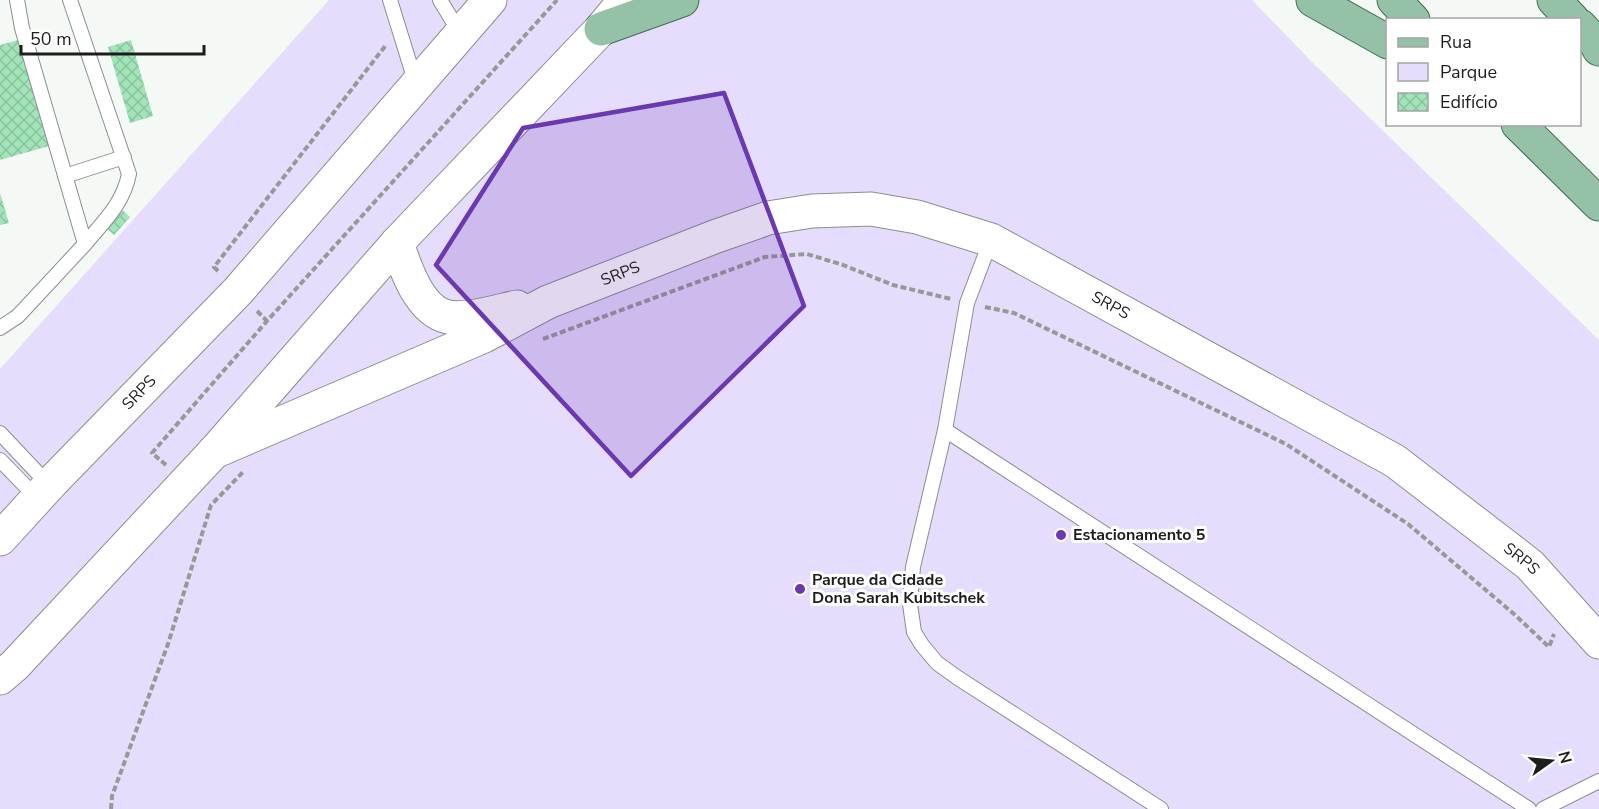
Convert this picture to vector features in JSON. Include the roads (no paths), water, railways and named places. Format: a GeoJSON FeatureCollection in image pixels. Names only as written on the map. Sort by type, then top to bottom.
{"type":"FeatureCollection","features":[{"type":"Feature","properties":{"kind":"main road","name":"SRPS"},"geometry":{"type":"LineString","coordinates":[[0,539],[238,291],[490,0]]}},
{"type":"Feature","properties":{"kind":"main road","name":"SRPS"},"geometry":{"type":"LineString","coordinates":[[0,678],[15,665],[214,452],[397,243],[601,29],[625,0]]}},
{"type":"Feature","properties":{"kind":"main road"},"geometry":{"type":"LineString","coordinates":[[601,29],[681,0]]}},
{"type":"Feature","properties":{"kind":"main road"},"geometry":{"type":"LineString","coordinates":[[1313,0],[1386,41]]}},
{"type":"Feature","properties":{"kind":"main road"},"geometry":{"type":"LineString","coordinates":[[1394,0],[1411,18]]}},
{"type":"Feature","properties":{"kind":"main road"},"geometry":{"type":"LineString","coordinates":[[1554,0],[1571,18]]}},
{"type":"Feature","properties":{"kind":"main road"},"geometry":{"type":"LineString","coordinates":[[1520,126],[1599,204]]}},
{"type":"Feature","properties":{"kind":"main road","name":"SRPS"},"geometry":{"type":"LineString","coordinates":[[214,452],[484,336],[548,302],[714,237],[768,218],[812,211],[871,209],[917,217],[991,240],[1395,461],[1530,565],[1599,642]]}},
{"type":"Feature","properties":{"kind":"main road","name":"SRPS"},"geometry":{"type":"LineString","coordinates":[[397,243],[408,275],[420,296],[438,313],[449,317],[461,317],[548,302]]}},
{"type":"Feature","properties":{"kind":"lane"},"geometry":{"type":"LineString","coordinates":[[17,0],[22,28],[85,244]]}},
{"type":"Feature","properties":{"kind":"lane"},"geometry":{"type":"LineString","coordinates":[[0,328],[18,316],[85,244],[120,202],[129,174],[70,0]]}},
{"type":"Feature","properties":{"kind":"lane"},"geometry":{"type":"LineString","coordinates":[[390,0],[416,84]]}},
{"type":"Feature","properties":{"kind":"lane"},"geometry":{"type":"LineString","coordinates":[[440,0],[460,33]]}},
{"type":"Feature","properties":{"kind":"lane"},"geometry":{"type":"LineString","coordinates":[[66,176],[124,158]]}},
{"type":"Feature","properties":{"kind":"lane"},"geometry":{"type":"LineString","coordinates":[[991,240],[968,303],[945,430],[913,567],[909,604],[914,632],[937,663],[1161,809]]}},
{"type":"Feature","properties":{"kind":"lane"},"geometry":{"type":"LineString","coordinates":[[945,430],[1529,809]]}},
{"type":"Feature","properties":{"kind":"lane"},"geometry":{"type":"LineString","coordinates":[[0,433],[43,492]]}},
{"type":"Feature","properties":{"kind":"lane"},"geometry":{"type":"LineString","coordinates":[[0,460],[43,492]]}},
{"type":"Feature","properties":{"kind":"lane"},"geometry":{"type":"LineString","coordinates":[[1543,809],[1599,781]]}},
{"type":"Feature","properties":{"kind":"place","name":"Estacionamento 5"},"geometry":{"type":"Point","coordinates":[1061,535]}},
{"type":"Feature","properties":{"kind":"place","name":"Parque da Cidade Dona Sarah Kubitschek"},"geometry":{"type":"Point","coordinates":[800,589]}}]}
